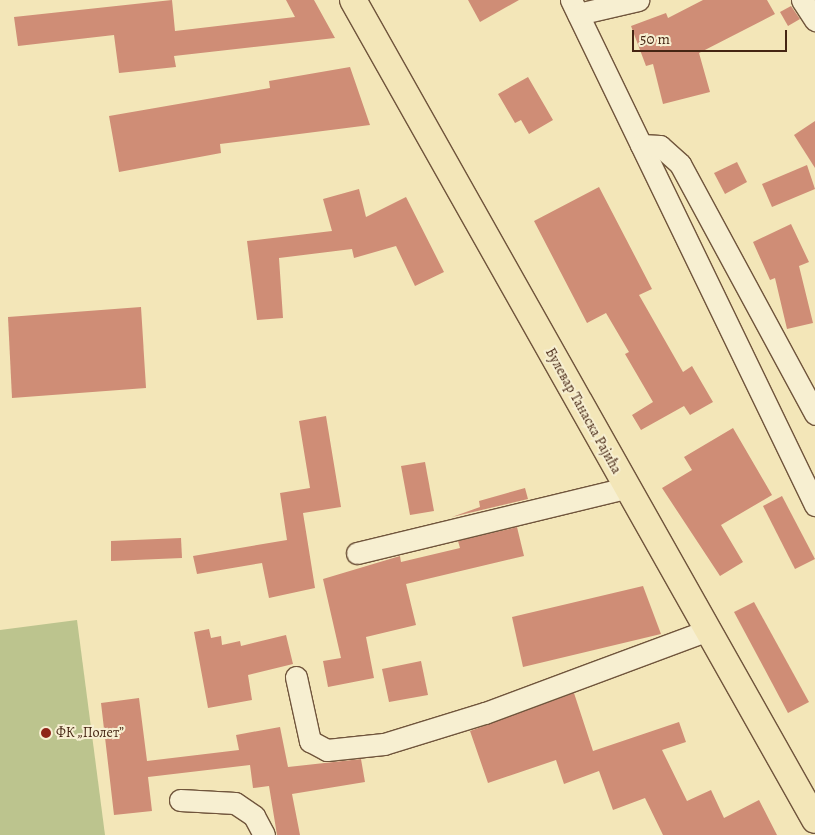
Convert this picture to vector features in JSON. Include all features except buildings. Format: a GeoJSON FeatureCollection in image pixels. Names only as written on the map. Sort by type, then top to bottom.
{"type":"FeatureCollection","features":[{"type":"Feature","properties":{"kind":"main road","name":"Булевар Танаска Рајића"},"geometry":{"type":"LineString","coordinates":[[353,0],[706,631],[815,820]]}},
{"type":"Feature","properties":{"kind":"street"},"geometry":{"type":"LineString","coordinates":[[638,0],[574,7],[815,505]]}},
{"type":"Feature","properties":{"kind":"street"},"geometry":{"type":"LineString","coordinates":[[802,0],[815,20]]}},
{"type":"Feature","properties":{"kind":"street"},"geometry":{"type":"LineString","coordinates":[[641,146],[660,146],[680,164],[815,414]]}},
{"type":"Feature","properties":{"kind":"street"},"geometry":{"type":"LineString","coordinates":[[357,553],[626,488]]}},
{"type":"Feature","properties":{"kind":"street"},"geometry":{"type":"LineString","coordinates":[[296,678],[310,741],[327,750],[374,745],[476,716],[706,631]]}},
{"type":"Feature","properties":{"kind":"street"},"geometry":{"type":"LineString","coordinates":[[180,800],[235,802],[254,816],[264,835]]}},
{"type":"Feature","properties":{"kind":"green space","name":"ФК „Полет”"},"geometry":{"type":"Polygon","coordinates":[[[77,620],[105,835],[0,835],[0,630],[77,620]]]}},
{"type":"Feature","properties":{"kind":"place","name":"ФК „Полет”"},"geometry":{"type":"Point","coordinates":[46,733]}}]}
